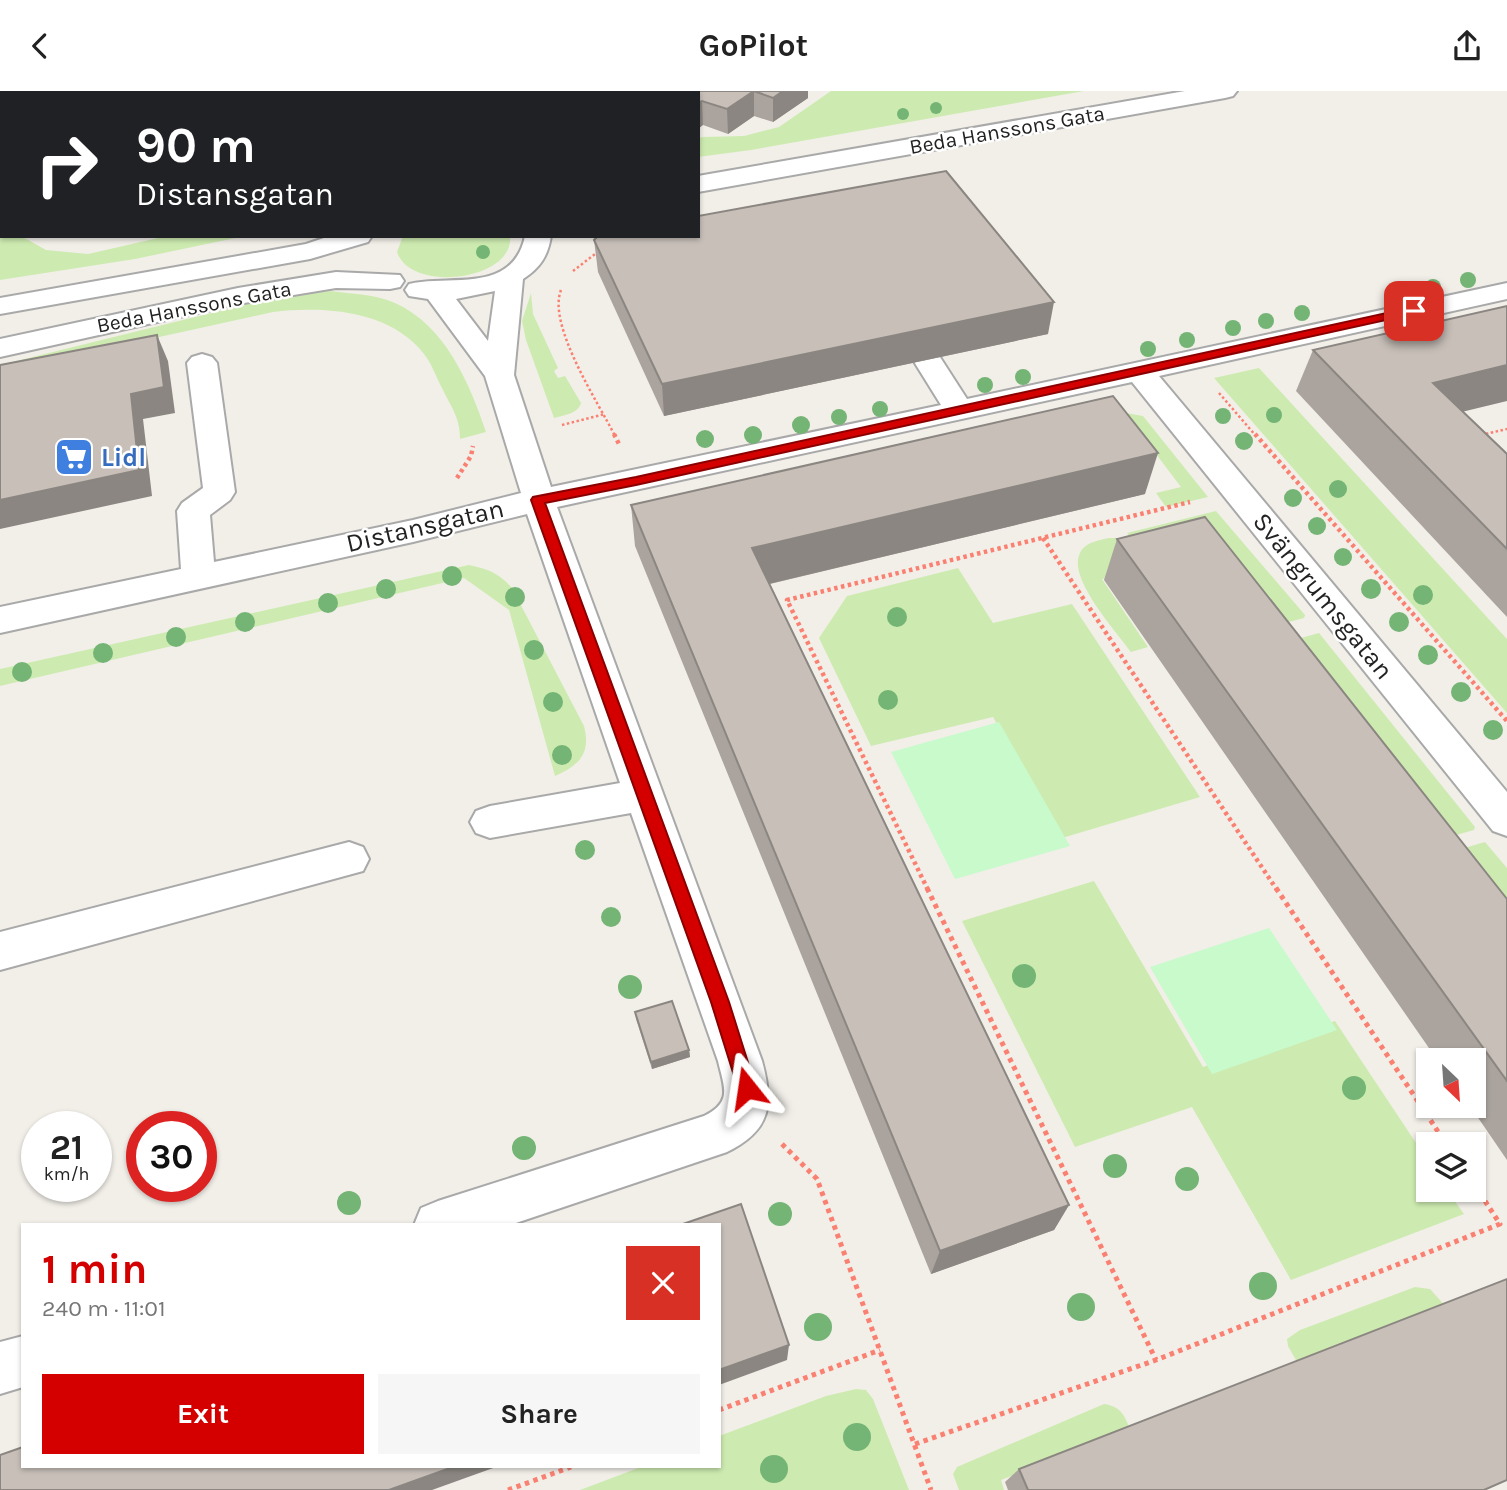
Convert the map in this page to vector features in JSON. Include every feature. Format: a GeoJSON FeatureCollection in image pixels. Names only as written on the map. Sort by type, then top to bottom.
{"type":"FeatureCollection","features":[{"type":"Feature","properties":{"kind":"street","name":"Beda Hanssons Gata"},"geometry":{"type":"LineString","coordinates":[[700,184],[1225,91]]}},
{"type":"Feature","properties":{"kind":"street","name":"Beda Hanssons Gata"},"geometry":{"type":"LineString","coordinates":[[700,197],[831,161]]}},
{"type":"Feature","properties":{"kind":"street","name":"Beda Hanssons Gata"},"geometry":{"type":"LineString","coordinates":[[0,306],[310,251],[352,238]]}},
{"type":"Feature","properties":{"kind":"street"},"geometry":{"type":"LineString","coordinates":[[373,238],[370,260],[377,272],[390,281]]}},
{"type":"Feature","properties":{"kind":"street","name":"Beda Hanssons Gata"},"geometry":{"type":"LineString","coordinates":[[0,348],[250,294],[336,280],[390,281],[407,288],[438,292],[466,290],[510,276],[525,265],[545,242]]}},
{"type":"Feature","properties":{"kind":"street"},"geometry":{"type":"LineString","coordinates":[[499,376],[510,276]]}},
{"type":"Feature","properties":{"kind":"street","name":"Distansgatan"},"geometry":{"type":"LineString","coordinates":[[0,620],[413,531],[538,500],[1507,291]]}},
{"type":"Feature","properties":{"kind":"street"},"geometry":{"type":"LineString","coordinates":[[438,292],[499,376],[538,500],[740,1061],[747,1088],[746,1109],[732,1126],[711,1136],[444,1223]]}},
{"type":"Feature","properties":{"kind":"street"},"geometry":{"type":"LineString","coordinates":[[928,360],[959,410]]}},
{"type":"Feature","properties":{"kind":"street"},"geometry":{"type":"LineString","coordinates":[[198,576],[193,511],[219,492],[202,363]]}},
{"type":"Feature","properties":{"kind":"street","name":"Svängrumsgatan"},"geometry":{"type":"LineString","coordinates":[[1139,371],[1507,820]]}},
{"type":"Feature","properties":{"kind":"street"},"geometry":{"type":"LineString","coordinates":[[490,822],[643,795]]}},
{"type":"Feature","properties":{"kind":"street"},"geometry":{"type":"LineString","coordinates":[[0,951],[349,859]]}},
{"type":"Feature","properties":{"kind":"street"},"geometry":{"type":"LineString","coordinates":[[0,1368],[21,1362]]}},
{"type":"Feature","properties":{"kind":"path"},"geometry":{"type":"LineString","coordinates":[[1189,360],[1507,721]]}},
{"type":"Feature","properties":{"kind":"path"},"geometry":{"type":"LineString","coordinates":[[1487,446],[1477,436],[1507,429]]}},
{"type":"Feature","properties":{"kind":"path"},"geometry":{"type":"LineString","coordinates":[[1156,1360],[787,600],[1236,490]]}},
{"type":"Feature","properties":{"kind":"path"},"geometry":{"type":"LineString","coordinates":[[1043,538],[1438,1132]]}},
{"type":"Feature","properties":{"kind":"path"},"geometry":{"type":"LineString","coordinates":[[746,1109],[817,1179],[931,1490]]}},
{"type":"Feature","properties":{"kind":"path"},"geometry":{"type":"LineString","coordinates":[[915,1444],[1156,1360],[1500,1224],[1486,1202]]}},
{"type":"Feature","properties":{"kind":"path"},"geometry":{"type":"LineString","coordinates":[[721,1410],[880,1350]]}},
{"type":"Feature","properties":{"kind":"path"},"geometry":{"type":"LineString","coordinates":[[508,1490],[567,1468]]}},
{"type":"Feature","properties":{"kind":"path"},"geometry":{"type":"LineString","coordinates":[[531,1481],[533,1490]]}},
{"type":"Feature","properties":{"kind":"green space"},"geometry":{"type":"Polygon","coordinates":[[[831,91],[1084,91],[700,157],[702,137],[744,136],[779,127],[831,91]]]}},
{"type":"Feature","properties":{"kind":"green space"},"geometry":{"type":"Polygon","coordinates":[[[0,238],[25,238],[46,250],[88,254],[158,238],[235,238],[135,259],[0,280],[0,238]]]}},
{"type":"Feature","properties":{"kind":"green space"},"geometry":{"type":"Polygon","coordinates":[[[402,238],[510,238],[507,251],[496,263],[461,276],[440,277],[421,273],[406,265],[397,252],[402,238]]]}},
{"type":"Feature","properties":{"kind":"green space"},"geometry":{"type":"Polygon","coordinates":[[[331,291],[387,300],[413,313],[428,326],[442,341],[463,376],[486,432],[460,439],[457,418],[432,366],[410,339],[375,320],[334,311],[273,312],[132,343],[0,386],[0,365],[276,297],[331,291]]]}},
{"type":"Feature","properties":{"kind":"green space"},"geometry":{"type":"Polygon","coordinates":[[[531,293],[533,314],[558,368],[554,371],[558,378],[565,376],[581,403],[574,412],[554,418],[526,340],[522,321],[531,293]]]}},
{"type":"Feature","properties":{"kind":"green space"},"geometry":{"type":"Polygon","coordinates":[[[1259,368],[1507,639],[1507,713],[1214,378],[1259,368]]]}},
{"type":"Feature","properties":{"kind":"green space"},"geometry":{"type":"Polygon","coordinates":[[[1093,407],[1143,416],[1208,497],[1166,507],[1156,493],[1181,487],[1156,454],[1093,407]]]}},
{"type":"Feature","properties":{"kind":"green space"},"geometry":{"type":"Polygon","coordinates":[[[1216,511],[1305,615],[1304,618],[1250,632],[1151,566],[1127,533],[1216,511]]]}},
{"type":"Feature","properties":{"kind":"green space"},"geometry":{"type":"Polygon","coordinates":[[[1116,538],[1139,570],[1102,579],[1148,647],[1131,652],[1095,604],[1080,576],[1078,564],[1080,553],[1085,546],[1116,538]]]}},
{"type":"Feature","properties":{"kind":"green space"},"geometry":{"type":"Polygon","coordinates":[[[469,565],[493,572],[512,588],[584,726],[586,744],[582,757],[555,776],[509,610],[464,578],[0,686],[0,669],[469,565]]]}},
{"type":"Feature","properties":{"kind":"green space"},"geometry":{"type":"Polygon","coordinates":[[[958,568],[993,623],[1072,604],[1200,797],[1062,838],[993,717],[871,746],[819,638],[847,596],[958,568]]]}},
{"type":"Feature","properties":{"kind":"green space"},"geometry":{"type":"Polygon","coordinates":[[[1319,633],[1475,827],[1474,830],[1435,841],[1283,643],[1319,633]]]}},
{"type":"Feature","properties":{"kind":"green space"},"geometry":{"type":"Polygon","coordinates":[[[999,722],[1070,846],[955,879],[891,752],[999,722]]]}},
{"type":"Feature","properties":{"kind":"green space"},"geometry":{"type":"Polygon","coordinates":[[[1485,842],[1507,868],[1507,937],[1447,853],[1485,842]]]}},
{"type":"Feature","properties":{"kind":"green space"},"geometry":{"type":"Polygon","coordinates":[[[1094,881],[1203,1067],[1335,1021],[1416,1143],[1416,1202],[1456,1202],[1464,1214],[1291,1280],[1192,1107],[1075,1147],[962,921],[1094,881]]]}},
{"type":"Feature","properties":{"kind":"green space"},"geometry":{"type":"Polygon","coordinates":[[[1269,928],[1337,1030],[1212,1074],[1150,967],[1269,928]]]}},
{"type":"Feature","properties":{"kind":"green space"},"geometry":{"type":"Polygon","coordinates":[[[1415,1287],[1430,1289],[1447,1308],[1297,1362],[1288,1346],[1287,1339],[1300,1330],[1415,1287]]]}},
{"type":"Feature","properties":{"kind":"green space"},"geometry":{"type":"Polygon","coordinates":[[[856,1389],[866,1390],[873,1399],[909,1490],[580,1490],[638,1468],[721,1468],[721,1435],[826,1396],[856,1389]]]}},
{"type":"Feature","properties":{"kind":"green space"},"geometry":{"type":"Polygon","coordinates":[[[1104,1404],[1115,1407],[1122,1413],[1131,1431],[1001,1480],[1004,1490],[959,1490],[953,1474],[957,1467],[1104,1404]]]}},
{"type":"Feature","properties":{"kind":"building"},"geometry":{"type":"Polygon","coordinates":[[[700,91],[754,91],[727,109],[700,102],[700,91]]]}},
{"type":"Feature","properties":{"kind":"building"},"geometry":{"type":"Polygon","coordinates":[[[754,91],[783,91],[773,98],[754,91]]]}},
{"type":"Feature","properties":{"kind":"building"},"geometry":{"type":"Polygon","coordinates":[[[946,171],[1054,302],[662,384],[594,240],[700,238],[700,216],[946,171]]]}},
{"type":"Feature","properties":{"kind":"building"},"geometry":{"type":"Polygon","coordinates":[[[1507,306],[1507,365],[1433,383],[1507,454],[1507,549],[1313,350],[1507,306]]]}},
{"type":"Feature","properties":{"kind":"building","name":"Lidl"},"geometry":{"type":"Polygon","coordinates":[[[157,335],[164,387],[131,394],[139,470],[0,500],[0,365],[157,335]]]}},
{"type":"Feature","properties":{"kind":"building"},"geometry":{"type":"Polygon","coordinates":[[[1113,396],[1158,453],[752,548],[1069,1205],[940,1251],[631,505],[1113,396]]]}},
{"type":"Feature","properties":{"kind":"building"},"geometry":{"type":"Polygon","coordinates":[[[1205,517],[1507,899],[1507,1081],[1486,1048],[1483,1048],[1117,539],[1205,517]]]}},
{"type":"Feature","properties":{"kind":"building"},"geometry":{"type":"Polygon","coordinates":[[[672,1001],[689,1050],[651,1062],[635,1012],[672,1001]]]}},
{"type":"Feature","properties":{"kind":"building"},"geometry":{"type":"Polygon","coordinates":[[[741,1204],[789,1345],[721,1369],[721,1223],[686,1223],[741,1204]]]}},
{"type":"Feature","properties":{"kind":"building"},"geometry":{"type":"Polygon","coordinates":[[[1507,1279],[1507,1480],[1484,1490],[1028,1490],[1019,1469],[1507,1279]]]}},
{"type":"Feature","properties":{"kind":"building"},"geometry":{"type":"Polygon","coordinates":[[[21,1448],[21,1468],[450,1468],[389,1490],[0,1490],[0,1455],[21,1448]]]}},
{"type":"Feature","properties":{"kind":"place","name":"Lidl"},"geometry":{"type":"Point","coordinates":[74,457]}},
{"type":"Feature","properties":{"kind":"route"},"geometry":{"type":"LineString","coordinates":[[747,1088],[720,1002],[538,500],[1414,311]]}}]}
